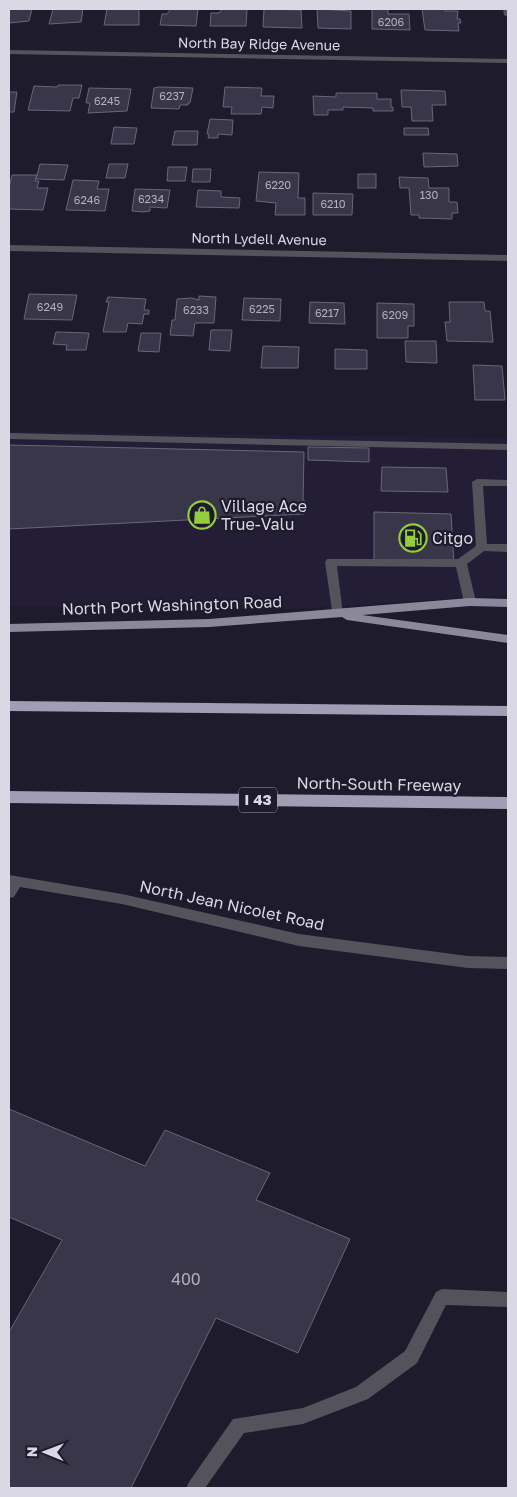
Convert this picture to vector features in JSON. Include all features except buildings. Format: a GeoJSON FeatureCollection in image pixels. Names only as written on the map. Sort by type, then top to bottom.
{"type":"FeatureCollection","features":[{"type":"Feature","properties":{"kind":"highway"},"geometry":{"type":"LineString","coordinates":[[9,706],[508,711]]}},
{"type":"Feature","properties":{"kind":"highway","name":"North-South Freeway"},"geometry":{"type":"LineString","coordinates":[[9,797],[508,803]]}},
{"type":"Feature","properties":{"kind":"main road","name":"North Port Washington Road"},"geometry":{"type":"LineString","coordinates":[[9,628],[209,623],[337,614],[390,607],[470,602],[508,603]]}},
{"type":"Feature","properties":{"kind":"main road","name":"North Port Washington Road"},"geometry":{"type":"LineString","coordinates":[[337,614],[386,623],[508,639]]}},
{"type":"Feature","properties":{"kind":"street"},"geometry":{"type":"LineString","coordinates":[[507,9],[508,15]]}},
{"type":"Feature","properties":{"kind":"street","name":"North Bay Ridge Avenue"},"geometry":{"type":"LineString","coordinates":[[9,52],[508,61]]}},
{"type":"Feature","properties":{"kind":"street","name":"North Lydell Avenue"},"geometry":{"type":"LineString","coordinates":[[9,248],[508,258]]}},
{"type":"Feature","properties":{"kind":"street"},"geometry":{"type":"LineString","coordinates":[[9,436],[508,447]]}},
{"type":"Feature","properties":{"kind":"street"},"geometry":{"type":"LineString","coordinates":[[482,547],[477,482],[508,482]]}},
{"type":"Feature","properties":{"kind":"street"},"geometry":{"type":"LineString","coordinates":[[337,614],[330,562],[461,563],[482,547],[508,548]]}},
{"type":"Feature","properties":{"kind":"street"},"geometry":{"type":"LineString","coordinates":[[461,563],[470,602]]}},
{"type":"Feature","properties":{"kind":"street"},"geometry":{"type":"LineString","coordinates":[[9,894],[13,881]]}},
{"type":"Feature","properties":{"kind":"street","name":"North Jean Nicolet Road"},"geometry":{"type":"LineString","coordinates":[[13,881],[122,899],[299,940],[468,962],[508,963]]}},
{"type":"Feature","properties":{"kind":"street"},"geometry":{"type":"LineString","coordinates":[[195,1488],[239,1425],[303,1416],[362,1393],[411,1357],[442,1297],[508,1300]]}},
{"type":"Feature","properties":{"kind":"shaded area"},"geometry":{"type":"Polygon","coordinates":[[[9,431],[508,438],[508,595],[296,609],[9,606],[9,431]]]}},
{"type":"Feature","properties":{"kind":"place","name":"Village Ace True-Valu"},"geometry":{"type":"Point","coordinates":[202,515]}},
{"type":"Feature","properties":{"kind":"place","name":"Citgo"},"geometry":{"type":"Point","coordinates":[413,538]}}]}
